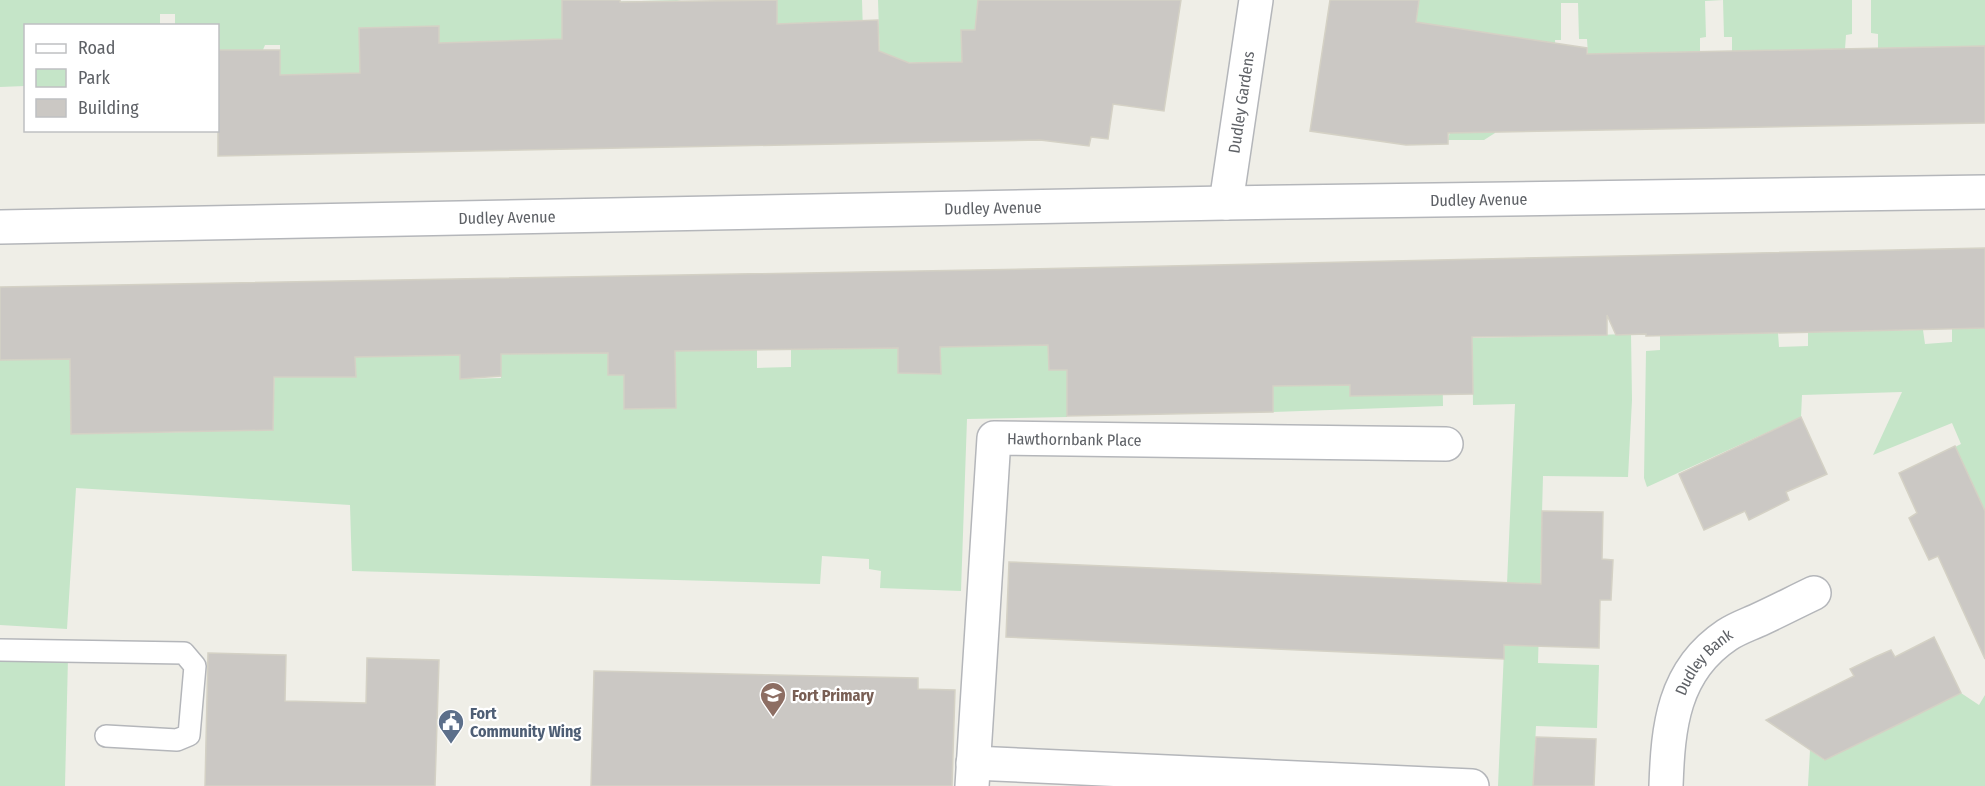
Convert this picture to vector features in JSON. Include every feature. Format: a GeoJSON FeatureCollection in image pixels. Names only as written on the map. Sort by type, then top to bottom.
{"type":"FeatureCollection","features":[{"type":"Feature","properties":{"kind":"street","name":"Dudley Gardens"},"geometry":{"type":"LineString","coordinates":[[1226,203],[1256,0]]}},
{"type":"Feature","properties":{"kind":"street","name":"Dudley Avenue"},"geometry":{"type":"LineString","coordinates":[[0,227],[1226,203],[1985,192]]}},
{"type":"Feature","properties":{"kind":"street","name":"Hawthornbank Place"},"geometry":{"type":"LineString","coordinates":[[1446,444],[994,438],[972,775],[1472,786]]}},
{"type":"Feature","properties":{"kind":"street","name":"Dudley Bank"},"geometry":{"type":"LineString","coordinates":[[1666,786],[1667,741],[1671,720],[1684,683],[1703,656],[1728,634],[1815,593]]}},
{"type":"Feature","properties":{"kind":"lane"},"geometry":{"type":"LineString","coordinates":[[0,650],[184,653],[195,666],[189,735],[177,740],[106,736]]}},
{"type":"Feature","properties":{"kind":"green space"},"geometry":{"type":"Polygon","coordinates":[[[0,0],[562,0],[562,3],[681,0],[677,1],[677,18],[492,71],[491,41],[462,42],[462,48],[359,28],[360,73],[280,75],[280,45],[265,45],[249,83],[219,83],[219,24],[175,24],[175,14],[160,14],[160,24],[24,24],[24,86],[0,87],[0,0]]]}},
{"type":"Feature","properties":{"kind":"green space"},"geometry":{"type":"Polygon","coordinates":[[[777,0],[862,0],[863,33],[791,65],[790,23],[777,24],[777,0]]]}},
{"type":"Feature","properties":{"kind":"green space"},"geometry":{"type":"Polygon","coordinates":[[[878,0],[1048,0],[1071,138],[1032,140],[1030,30],[962,62],[880,63],[878,0]]]}},
{"type":"Feature","properties":{"kind":"green space"},"geometry":{"type":"Polygon","coordinates":[[[1419,0],[1723,0],[1705,1],[1706,37],[1700,38],[1700,52],[1588,55],[1587,39],[1579,39],[1578,3],[1561,3],[1561,40],[1555,40],[1556,55],[1495,100],[1495,133],[1484,140],[1448,140],[1451,127],[1416,22],[1419,0]]]}},
{"type":"Feature","properties":{"kind":"green space"},"geometry":{"type":"Polygon","coordinates":[[[1723,0],[1852,0],[1852,34],[1846,35],[1845,49],[1732,51],[1732,37],[1724,37],[1723,0]]]}},
{"type":"Feature","properties":{"kind":"green space"},"geometry":{"type":"Polygon","coordinates":[[[1871,0],[1985,0],[1985,46],[1878,48],[1878,34],[1871,33],[1871,0]]]}},
{"type":"Feature","properties":{"kind":"green space"},"geometry":{"type":"Polygon","coordinates":[[[1985,328],[1985,511],[1955,447],[1961,444],[1952,423],[1873,455],[1902,392],[1802,395],[1801,417],[1647,487],[1644,478],[1646,351],[1660,350],[1660,335],[1778,333],[1779,347],[1808,346],[1808,332],[1923,330],[1925,344],[1952,342],[1952,329],[1985,328]]]}},
{"type":"Feature","properties":{"kind":"green space"},"geometry":{"type":"Polygon","coordinates":[[[1631,334],[1632,400],[1628,477],[1543,476],[1538,663],[1599,665],[1597,728],[1536,726],[1533,786],[1498,786],[1515,404],[1473,405],[1472,338],[1631,334]]]}},
{"type":"Feature","properties":{"kind":"green space"},"geometry":{"type":"Polygon","coordinates":[[[1048,345],[1049,370],[1067,370],[1067,417],[967,419],[961,591],[880,588],[881,571],[869,569],[869,559],[822,556],[820,584],[352,571],[350,505],[76,488],[67,629],[0,625],[0,360],[70,359],[71,434],[194,432],[193,357],[250,357],[250,431],[273,430],[275,358],[356,376],[355,357],[460,355],[461,379],[501,378],[501,354],[608,352],[608,374],[624,375],[625,408],[675,351],[757,350],[757,368],[791,367],[791,349],[898,348],[898,373],[941,372],[940,347],[1048,345]]]}},
{"type":"Feature","properties":{"kind":"green space"},"geometry":{"type":"Polygon","coordinates":[[[1442,349],[1443,406],[1273,412],[1273,386],[1290,386],[1442,349]]]}},
{"type":"Feature","properties":{"kind":"green space"},"geometry":{"type":"Polygon","coordinates":[[[0,655],[68,657],[65,786],[0,786],[0,655]]]}},
{"type":"Feature","properties":{"kind":"green space"},"geometry":{"type":"Polygon","coordinates":[[[1961,693],[1979,705],[1985,695],[1985,786],[1808,786],[1810,750],[1824,760],[1961,693]]]}},
{"type":"Feature","properties":{"kind":"building"},"geometry":{"type":"Polygon","coordinates":[[[562,0],[620,0],[620,2],[777,0],[777,24],[878,20],[879,51],[909,63],[962,62],[961,30],[975,30],[978,0],[1181,0],[1164,111],[1113,104],[1108,139],[1091,137],[1089,146],[1040,140],[218,156],[219,50],[280,50],[280,75],[360,73],[359,28],[439,26],[439,43],[562,39],[562,0]]]}},
{"type":"Feature","properties":{"kind":"building"},"geometry":{"type":"Polygon","coordinates":[[[1330,0],[1419,0],[1416,22],[1587,48],[1587,54],[1985,46],[1985,123],[1448,133],[1448,144],[1406,145],[1310,131],[1330,0]]]}},
{"type":"Feature","properties":{"kind":"building"},"geometry":{"type":"Polygon","coordinates":[[[1985,248],[1985,328],[1616,335],[1607,315],[1607,335],[1472,337],[1473,394],[1350,396],[1350,385],[1273,386],[1273,412],[1067,416],[1067,370],[1049,370],[1048,345],[940,347],[941,374],[898,373],[898,348],[675,351],[676,408],[624,409],[624,375],[608,375],[608,353],[501,354],[501,376],[460,379],[460,355],[355,357],[356,377],[274,377],[273,430],[71,434],[70,359],[0,360],[0,287],[1028,269],[1985,248]]]}},
{"type":"Feature","properties":{"kind":"building"},"geometry":{"type":"Polygon","coordinates":[[[1801,417],[1827,474],[1786,492],[1789,500],[1749,520],[1745,511],[1704,530],[1679,474],[1801,417]]]}},
{"type":"Feature","properties":{"kind":"building"},"geometry":{"type":"Polygon","coordinates":[[[1955,446],[1985,511],[1985,659],[1938,556],[1929,560],[1909,518],[1917,513],[1899,473],[1955,446]]]}},
{"type":"Feature","properties":{"kind":"building"},"geometry":{"type":"Polygon","coordinates":[[[1542,511],[1603,512],[1602,559],[1613,560],[1611,600],[1600,600],[1599,648],[1504,645],[1504,659],[1006,637],[1009,562],[1541,584],[1542,511]]]}},
{"type":"Feature","properties":{"kind":"building"},"geometry":{"type":"Polygon","coordinates":[[[1934,637],[1961,693],[1901,723],[1825,760],[1766,720],[1854,676],[1850,669],[1891,650],[1895,657],[1934,637]]]}},
{"type":"Feature","properties":{"kind":"building"},"geometry":{"type":"Polygon","coordinates":[[[208,653],[286,655],[285,701],[366,703],[367,658],[439,660],[435,786],[205,786],[208,653]]]}},
{"type":"Feature","properties":{"kind":"building"},"geometry":{"type":"Polygon","coordinates":[[[594,671],[918,678],[918,689],[955,690],[952,786],[591,786],[594,671]]]}},
{"type":"Feature","properties":{"kind":"building"},"geometry":{"type":"Polygon","coordinates":[[[1536,737],[1596,739],[1594,786],[1533,786],[1536,737]]]}},
{"type":"Feature","properties":{"kind":"place","name":"Fort Primary"},"geometry":{"type":"Point","coordinates":[773,718]}},
{"type":"Feature","properties":{"kind":"place","name":"Fort Community Wing"},"geometry":{"type":"Point","coordinates":[451,745]}}]}
